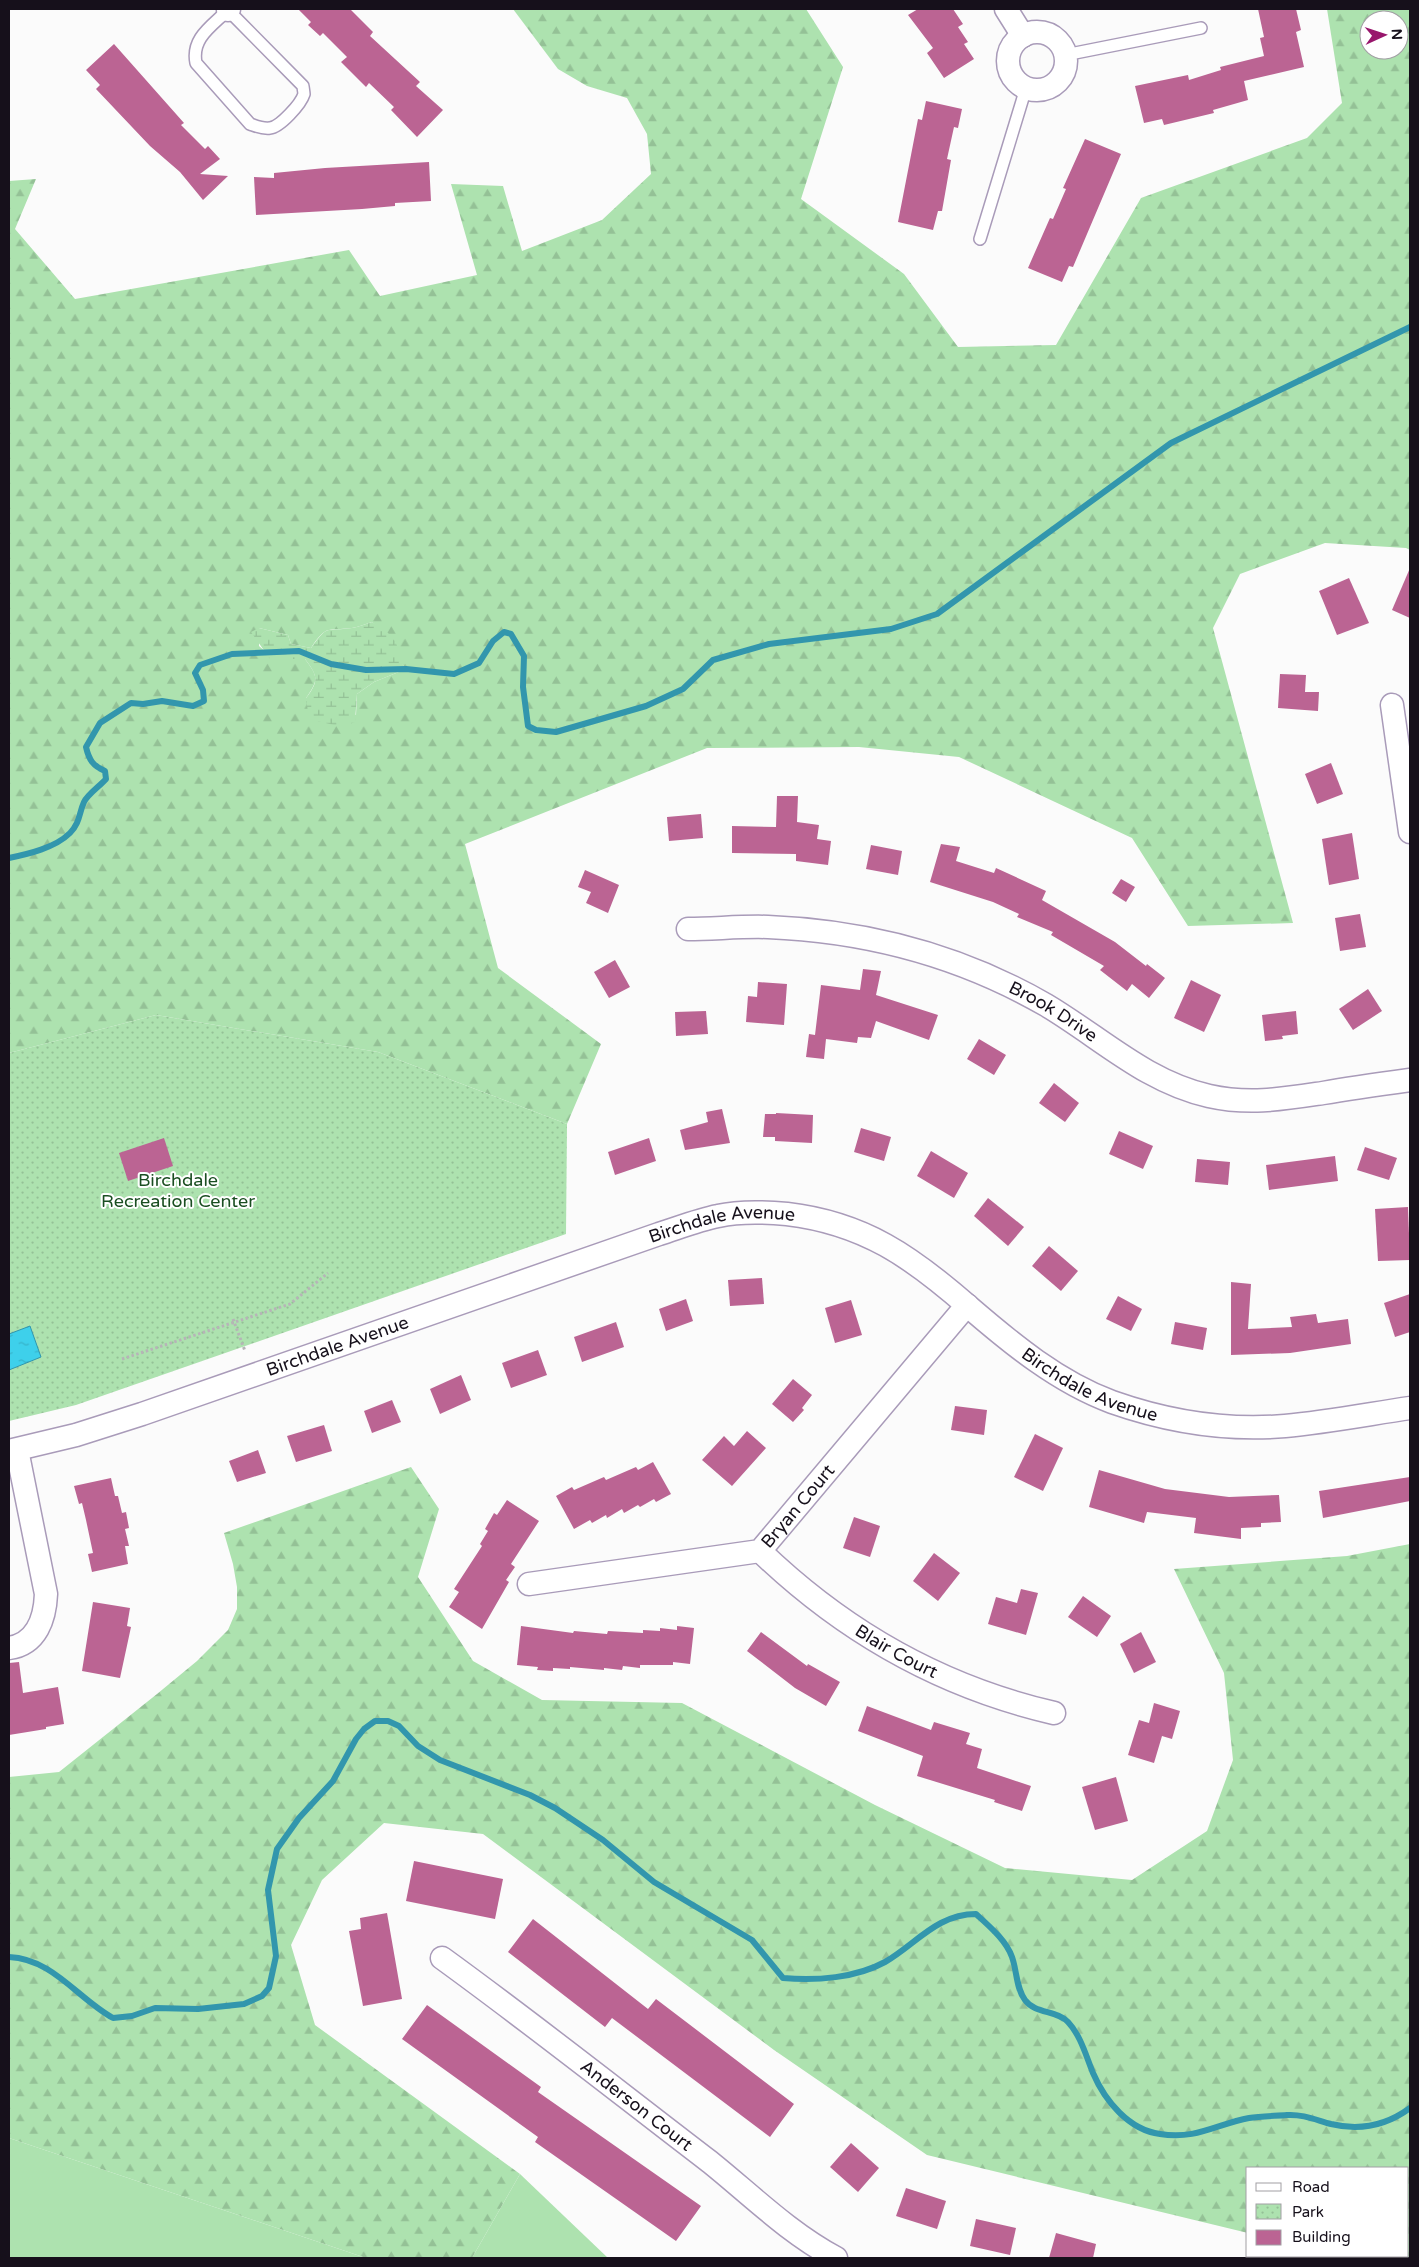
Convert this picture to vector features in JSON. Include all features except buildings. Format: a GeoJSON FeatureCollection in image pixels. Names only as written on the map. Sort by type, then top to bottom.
{"type":"FeatureCollection","features":[{"type":"Feature","properties":{"kind":"street"},"geometry":{"type":"LineString","coordinates":[[1006,9],[1023,36]]}},
{"type":"Feature","properties":{"kind":"street"},"geometry":{"type":"LineString","coordinates":[[1040,32],[1056,39],[1065,55],[1063,73],[1058,80],[1043,90],[1026,88],[1012,76],[1008,58],[1016,41],[1023,36],[1040,32]]}},
{"type":"Feature","properties":{"kind":"street"},"geometry":{"type":"LineString","coordinates":[[1392,705],[1410,832]]}},
{"type":"Feature","properties":{"kind":"street","name":"Brook Drive"},"geometry":{"type":"LineString","coordinates":[[688,929],[767,927],[819,930],[871,938],[912,948],[962,964],[1019,990],[1073,1021],[1146,1072],[1170,1084],[1208,1096],[1261,1102],[1410,1080]]}},
{"type":"Feature","properties":{"kind":"street","name":"Birchdale Avenue"},"geometry":{"type":"LineString","coordinates":[[13,1450],[76,1435],[142,1414],[659,1234],[718,1216],[768,1212],[810,1217],[851,1228],[884,1242],[914,1261],[1001,1334],[1042,1364],[1063,1377],[1111,1401],[1152,1414],[1196,1423],[1240,1427],[1284,1426],[1410,1408]]}},
{"type":"Feature","properties":{"kind":"street","name":"Bryan Court"},"geometry":{"type":"LineString","coordinates":[[529,1584],[760,1551],[967,1305]]}},
{"type":"Feature","properties":{"kind":"street"},"geometry":{"type":"LineString","coordinates":[[9,1648],[29,1640],[38,1629],[44,1615],[46,1594],[13,1450]]}},
{"type":"Feature","properties":{"kind":"street","name":"Blair Court"},"geometry":{"type":"LineString","coordinates":[[760,1551],[790,1580],[835,1616],[880,1645],[927,1670],[977,1691],[1018,1705],[1054,1713]]}},
{"type":"Feature","properties":{"kind":"street","name":"Anderson Court"},"geometry":{"type":"LineString","coordinates":[[442,1958],[732,2180],[788,2227],[832,2256]]}},
{"type":"Feature","properties":{"kind":"lane"},"geometry":{"type":"LineString","coordinates":[[229,9],[303,86],[304,94],[295,108],[281,123],[272,128],[260,128],[250,124],[196,63],[194,52],[196,42],[229,9]]}},
{"type":"Feature","properties":{"kind":"lane"},"geometry":{"type":"LineString","coordinates":[[1065,55],[1202,28]]}},
{"type":"Feature","properties":{"kind":"lane"},"geometry":{"type":"LineString","coordinates":[[980,239],[1026,88]]}},
{"type":"Feature","properties":{"kind":"path"},"geometry":{"type":"LineString","coordinates":[[122,1359],[290,1304],[328,1273]]}},
{"type":"Feature","properties":{"kind":"path"},"geometry":{"type":"LineString","coordinates":[[234,1321],[245,1351]]}},
{"type":"Feature","properties":{"kind":"green space"},"geometry":{"type":"Polygon","coordinates":[[[513,9],[806,9],[843,67],[801,199],[904,274],[958,347],[1056,345],[1141,198],[1307,138],[1342,103],[1327,9],[1410,9],[1410,550],[1406,548],[1325,543],[1240,574],[1213,628],[1293,923],[1188,926],[1132,838],[959,757],[859,747],[707,748],[465,844],[498,968],[601,1044],[567,1124],[378,1052],[156,1015],[9,1053],[9,181],[36,179],[15,229],[75,299],[349,250],[380,296],[477,275],[451,184],[503,186],[522,251],[602,220],[651,174],[647,134],[627,98],[587,86],[558,69],[513,9]],[[372,622],[352,628],[328,630],[321,635],[311,648],[291,644],[288,635],[259,628],[259,646],[266,652],[305,659],[315,678],[313,687],[306,698],[356,715],[357,694],[374,682],[406,669],[398,659],[395,642],[372,622]]]}},
{"type":"Feature","properties":{"kind":"green space"},"geometry":{"type":"Polygon","coordinates":[[[372,622],[392,637],[406,669],[374,682],[357,694],[355,722],[342,727],[309,719],[306,698],[315,683],[315,678],[305,659],[270,659],[251,632],[259,628],[288,635],[291,644],[311,648],[321,635],[328,630],[352,628],[372,622]]]}},
{"type":"Feature","properties":{"kind":"green space","name":"Birchdale Recreation Center"},"geometry":{"type":"Polygon","coordinates":[[[156,1015],[378,1052],[567,1124],[566,1234],[76,1405],[9,1421],[9,1053],[156,1015]]]}},
{"type":"Feature","properties":{"kind":"green space"},"geometry":{"type":"Polygon","coordinates":[[[411,1467],[439,1509],[418,1577],[473,1661],[542,1700],[682,1703],[875,1805],[1005,1868],[1132,1880],[1207,1831],[1233,1760],[1224,1673],[1174,1569],[1347,1556],[1410,1544],[1410,2258],[1388,2257],[1409,2257],[1409,2167],[1246,2167],[1246,2233],[927,2155],[774,2050],[483,1834],[384,1823],[322,1880],[291,1945],[315,2025],[520,2174],[472,2258],[366,2258],[9,2138],[9,1777],[59,1772],[197,1661],[228,1630],[237,1609],[237,1587],[224,1533],[411,1467]]]}},
{"type":"Feature","properties":{"kind":"green space"},"geometry":{"type":"Polygon","coordinates":[[[9,2138],[366,2258],[9,2258],[9,2138]]]}},
{"type":"Feature","properties":{"kind":"green space"},"geometry":{"type":"Polygon","coordinates":[[[520,2174],[608,2258],[472,2258],[520,2174]]]}},
{"type":"Feature","properties":{"kind":"water"},"geometry":{"type":"Polygon","coordinates":[[[30,1326],[41,1357],[9,1370],[9,1334],[30,1326]]]}},
{"type":"Feature","properties":{"kind":"waterway"},"geometry":{"type":"LineString","coordinates":[[9,858],[57,843],[70,833],[78,822],[86,799],[106,779],[105,771],[92,762],[86,747],[100,723],[131,703],[143,704],[162,701],[193,706],[204,701],[203,690],[195,673],[200,665],[232,654],[299,651],[331,664],[366,670],[406,669],[454,674],[479,663],[493,641],[504,632],[511,634],[524,656],[523,687],[528,726],[536,730],[556,732],[646,706],[683,689],[713,660],[769,644],[891,629],[937,614],[1171,443],[1410,327]]}},
{"type":"Feature","properties":{"kind":"waterway"},"geometry":{"type":"LineString","coordinates":[[9,1957],[25,1959],[52,1972],[113,2018],[132,2016],[155,2008],[198,2009],[244,2004],[262,1996],[269,1988],[276,1956],[268,1890],[277,1849],[299,1818],[333,1781],[356,1739],[364,1729],[375,1721],[388,1721],[399,1726],[418,1746],[440,1760],[530,1795],[555,1808],[603,1840],[654,1882],[752,1940],[783,1978],[809,1979],[861,1972],[885,1962],[938,1924],[962,1915],[976,1914],[1006,1945],[1014,1962],[1020,1990],[1025,2000],[1034,2008],[1058,2015],[1068,2022],[1080,2040],[1093,2073],[1104,2094],[1119,2112],[1138,2127],[1160,2134],[1185,2135],[1249,2118],[1287,2115],[1304,2116],[1331,2124],[1352,2127],[1383,2122],[1410,2108]]}}]}
